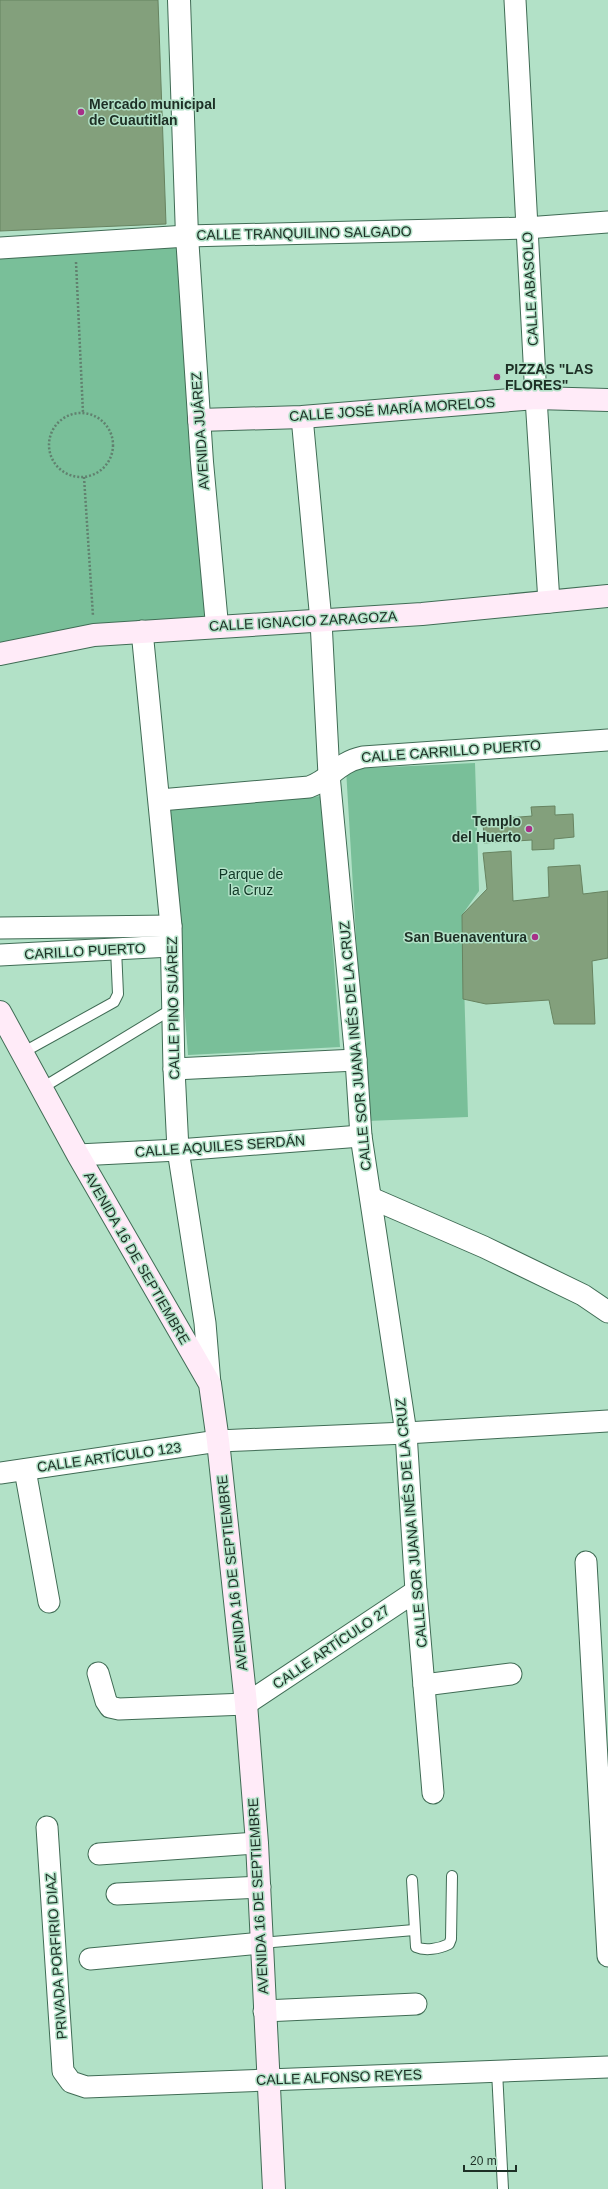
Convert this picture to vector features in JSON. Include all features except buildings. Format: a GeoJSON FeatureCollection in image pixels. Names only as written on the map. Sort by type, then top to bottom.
{"type":"FeatureCollection","features":[{"type":"Feature","properties":{"kind":"main road","name":"CALLE JOSÉ MARÍA MORELOS"},"geometry":{"type":"LineString","coordinates":[[199,420],[302,417],[536,398],[608,400]]}},
{"type":"Feature","properties":{"kind":"main road","name":"CALLE IGNACIO ZARAGOZA"},"geometry":{"type":"LineString","coordinates":[[0,654],[94,635],[217,626],[321,621],[608,596]]}},
{"type":"Feature","properties":{"kind":"main road","name":"AVENIDA 16 DE SEPTIEMBRE"},"geometry":{"type":"LineString","coordinates":[[0,1012],[78,1155],[210,1384],[218,1441],[246,1704],[258,1843],[264,2011],[274,2189]]}},
{"type":"Feature","properties":{"kind":"street","name":"AVENIDA JUÁREZ"},"geometry":{"type":"LineString","coordinates":[[179,0],[187,236],[199,420],[217,626]]}},
{"type":"Feature","properties":{"kind":"street","name":"CALLE ABASOLO"},"geometry":{"type":"LineString","coordinates":[[515,0],[526,228],[549,602]]}},
{"type":"Feature","properties":{"kind":"street","name":"CALLE TRANQUILINO SALGADO"},"geometry":{"type":"LineString","coordinates":[[0,248],[187,236],[526,228],[607,221]]}},
{"type":"Feature","properties":{"kind":"street","name":"CALLE SOR JUANA INÉS DE LA CRUZ"},"geometry":{"type":"LineString","coordinates":[[302,417],[321,621],[330,775],[356,1060],[361,1136],[406,1433],[416,1591],[432,1793]]}},
{"type":"Feature","properties":{"kind":"street","name":"CALLE PINO SUÁREZ"},"geometry":{"type":"LineString","coordinates":[[142,631],[160,800],[171,936],[172,1009],[178,1150],[205,1323],[210,1384]]}},
{"type":"Feature","properties":{"kind":"street","name":"CALLE CARRILLO PUERTO"},"geometry":{"type":"LineString","coordinates":[[160,800],[309,787],[330,775],[343,763],[363,757],[608,740]]}},
{"type":"Feature","properties":{"kind":"street","name":"CARILLO PUERTO"},"geometry":{"type":"LineString","coordinates":[[0,928],[171,936]]}},
{"type":"Feature","properties":{"kind":"street","name":"CARILLO PUERTO"},"geometry":{"type":"LineString","coordinates":[[0,955],[116,949],[171,936]]}},
{"type":"Feature","properties":{"kind":"street"},"geometry":{"type":"LineString","coordinates":[[174,1069],[356,1060]]}},
{"type":"Feature","properties":{"kind":"street","name":"CALLE AQUILES SERDÁN"},"geometry":{"type":"LineString","coordinates":[[78,1155],[178,1150],[361,1136]]}},
{"type":"Feature","properties":{"kind":"street"},"geometry":{"type":"LineString","coordinates":[[371,1198],[484,1247],[583,1295],[608,1312]]}},
{"type":"Feature","properties":{"kind":"street","name":"CALLE ARTÍCULO 123"},"geometry":{"type":"LineString","coordinates":[[0,1473],[218,1441],[406,1433],[608,1421]]}},
{"type":"Feature","properties":{"kind":"street"},"geometry":{"type":"LineString","coordinates":[[25,1470],[49,1602]]}},
{"type":"Feature","properties":{"kind":"street"},"geometry":{"type":"LineString","coordinates":[[586,1562],[600,1666],[608,1956]]}},
{"type":"Feature","properties":{"kind":"street","name":"CALLE ARTÍCULO 27"},"geometry":{"type":"LineString","coordinates":[[246,1704],[416,1591]]}},
{"type":"Feature","properties":{"kind":"street"},"geometry":{"type":"LineString","coordinates":[[98,1673],[106,1701],[110,1707],[119,1709],[246,1704]]}},
{"type":"Feature","properties":{"kind":"street"},"geometry":{"type":"LineString","coordinates":[[424,1685],[511,1674]]}},
{"type":"Feature","properties":{"kind":"street","name":"PRIVADA PORFIRIO DIAZ"},"geometry":{"type":"LineString","coordinates":[[48,1827],[63,2071],[71,2082]]}},
{"type":"Feature","properties":{"kind":"street"},"geometry":{"type":"LineString","coordinates":[[100,1854],[258,1843]]}},
{"type":"Feature","properties":{"kind":"street"},"geometry":{"type":"LineString","coordinates":[[117,1894],[260,1887]]}},
{"type":"Feature","properties":{"kind":"street"},"geometry":{"type":"LineString","coordinates":[[90,1959],[261,1943]]}},
{"type":"Feature","properties":{"kind":"street"},"geometry":{"type":"LineString","coordinates":[[264,2011],[416,2004]]}},
{"type":"Feature","properties":{"kind":"street","name":"CALLE ALFONSO REYES"},"geometry":{"type":"LineString","coordinates":[[71,2082],[86,2087],[608,2067]]}},
{"type":"Feature","properties":{"kind":"lane"},"geometry":{"type":"LineString","coordinates":[[22,1053],[114,1002],[118,994],[116,949]]}},
{"type":"Feature","properties":{"kind":"lane"},"geometry":{"type":"LineString","coordinates":[[42,1088],[172,1009]]}},
{"type":"Feature","properties":{"kind":"lane"},"geometry":{"type":"LineString","coordinates":[[412,1880],[416,1947],[421,1949],[442,1948],[449,1944],[451,1939],[452,1876]]}},
{"type":"Feature","properties":{"kind":"lane"},"geometry":{"type":"LineString","coordinates":[[261,1943],[414,1930]]}},
{"type":"Feature","properties":{"kind":"lane"},"geometry":{"type":"LineString","coordinates":[[498,2071],[503,2189]]}},
{"type":"Feature","properties":{"kind":"path"},"geometry":{"type":"LineString","coordinates":[[75,243],[83,413]]}},
{"type":"Feature","properties":{"kind":"path"},"geometry":{"type":"LineString","coordinates":[[83,413],[93,415],[102,421],[109,429],[113,439],[113,450],[109,460],[99,471],[84,477],[74,476],[64,472],[51,456],[49,446],[50,436],[55,427],[62,419],[72,414],[83,413]]}},
{"type":"Feature","properties":{"kind":"path"},"geometry":{"type":"LineString","coordinates":[[84,477],[94,635]]}},
{"type":"Feature","properties":{"kind":"green space"},"geometry":{"type":"Polygon","coordinates":[[[187,236],[217,625],[0,654],[0,248],[187,236]]]}},
{"type":"Feature","properties":{"kind":"green space"},"geometry":{"type":"Polygon","coordinates":[[[475,763],[479,891],[462,915],[468,1117],[367,1121],[346,769],[475,763]]]}},
{"type":"Feature","properties":{"kind":"green space","name":"Parque de la Cruz"},"geometry":{"type":"Polygon","coordinates":[[[322,796],[340,1047],[188,1055],[169,808],[322,796]]]}},
{"type":"Feature","properties":{"kind":"place","name":"Mercado municipal de Cuautitlan"},"geometry":{"type":"Point","coordinates":[81,112]}},
{"type":"Feature","properties":{"kind":"place","name":"PIZZAS \"LAS FLORES\""},"geometry":{"type":"Point","coordinates":[497,377]}},
{"type":"Feature","properties":{"kind":"place","name":"Templo del Huerto"},"geometry":{"type":"Point","coordinates":[529,829]}},
{"type":"Feature","properties":{"kind":"place","name":"San Buenaventura"},"geometry":{"type":"Point","coordinates":[535,937]}}]}
